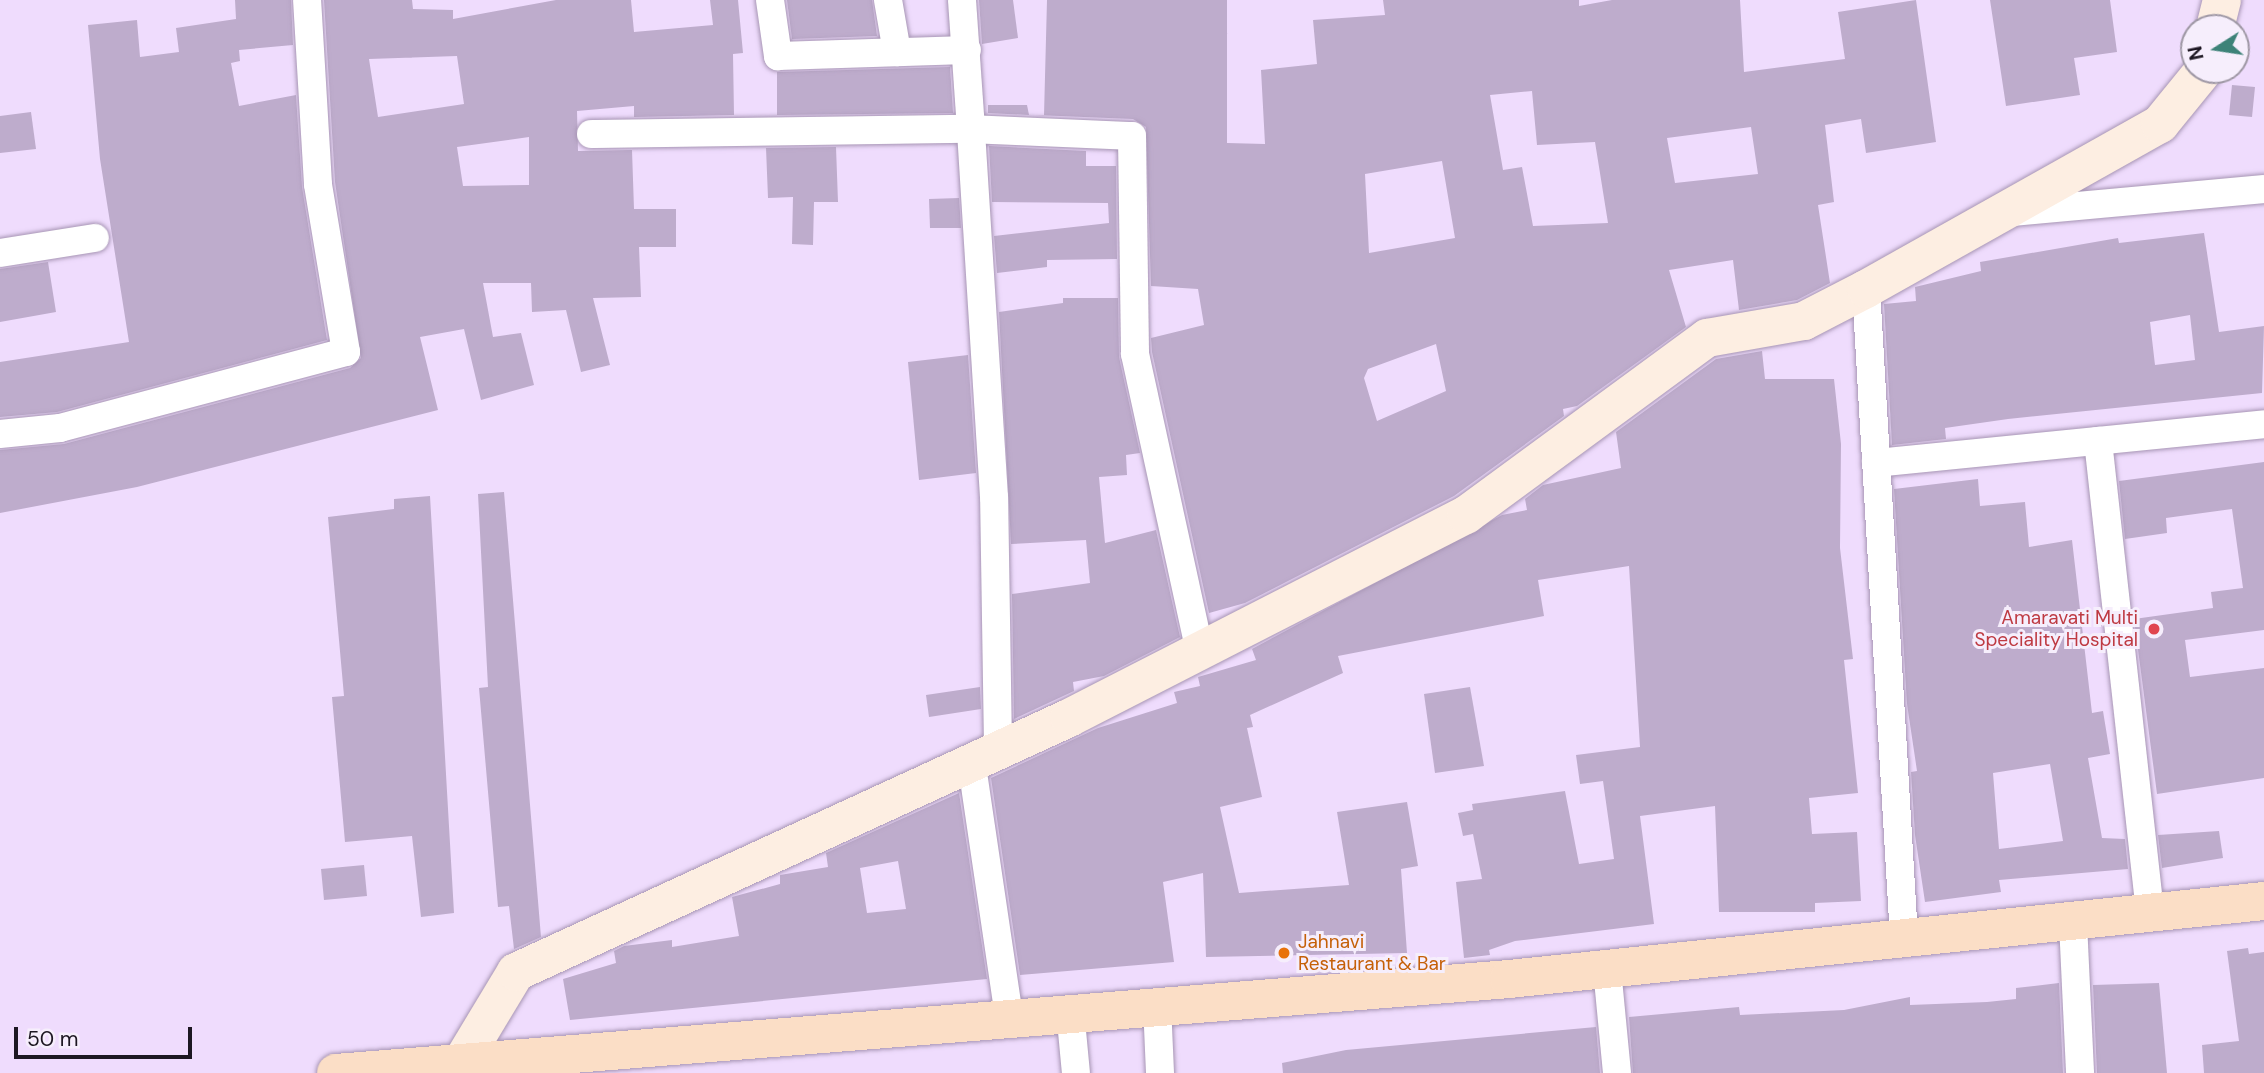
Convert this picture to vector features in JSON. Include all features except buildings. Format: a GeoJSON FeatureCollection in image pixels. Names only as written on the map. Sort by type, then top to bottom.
{"type":"FeatureCollection","features":[{"type":"Feature","properties":{"kind":"main road"},"geometry":{"type":"LineString","coordinates":[[461,1063],[516,972],[984,752],[1069,718],[1466,515],[1707,338],[1804,321],[1866,289],[2160,124],[2193,84]]}},
{"type":"Feature","properties":{"kind":"main road"},"geometry":{"type":"LineString","coordinates":[[348,1072],[461,1063],[663,1060],[1009,1016],[1607,969],[2073,923],[2264,901]]}},
{"type":"Feature","properties":{"kind":"street"},"geometry":{"type":"LineString","coordinates":[[0,434],[60,428],[346,352],[318,184],[307,0]]}},
{"type":"Feature","properties":{"kind":"street"},"geometry":{"type":"LineString","coordinates":[[770,0],[778,56],[967,50]]}},
{"type":"Feature","properties":{"kind":"street"},"geometry":{"type":"LineString","coordinates":[[888,0],[897,52]]}},
{"type":"Feature","properties":{"kind":"street"},"geometry":{"type":"LineString","coordinates":[[962,0],[994,498],[984,752],[1009,1016]]}},
{"type":"Feature","properties":{"kind":"street"},"geometry":{"type":"LineString","coordinates":[[591,134],[971,128],[1132,135],[1135,354],[1200,652]]}},
{"type":"Feature","properties":{"kind":"street"},"geometry":{"type":"LineString","coordinates":[[2002,213],[2264,189]]}},
{"type":"Feature","properties":{"kind":"street"},"geometry":{"type":"LineString","coordinates":[[0,253],[95,238]]}},
{"type":"Feature","properties":{"kind":"street"},"geometry":{"type":"LineString","coordinates":[[1866,289],[1904,939]]}},
{"type":"Feature","properties":{"kind":"street"},"geometry":{"type":"LineString","coordinates":[[1876,463],[2264,424]]}},
{"type":"Feature","properties":{"kind":"street"},"geometry":{"type":"LineString","coordinates":[[2098,441],[2150,915]]}},
{"type":"Feature","properties":{"kind":"street"},"geometry":{"type":"LineString","coordinates":[[2073,923],[2080,1073]]}},
{"type":"Feature","properties":{"kind":"street"},"geometry":{"type":"LineString","coordinates":[[1607,969],[1617,1073]]}},
{"type":"Feature","properties":{"kind":"street"},"geometry":{"type":"LineString","coordinates":[[1157,1004],[1160,1073]]}},
{"type":"Feature","properties":{"kind":"street"},"geometry":{"type":"LineString","coordinates":[[1070,1010],[1076,1073]]}},
{"type":"Feature","properties":{"kind":"place","name":"Amaravati Multi Speciality Hospital"},"geometry":{"type":"Point","coordinates":[2154,629]}},
{"type":"Feature","properties":{"kind":"place","name":"Jahnavi Restaurant & Bar"},"geometry":{"type":"Point","coordinates":[1284,953]}}]}
